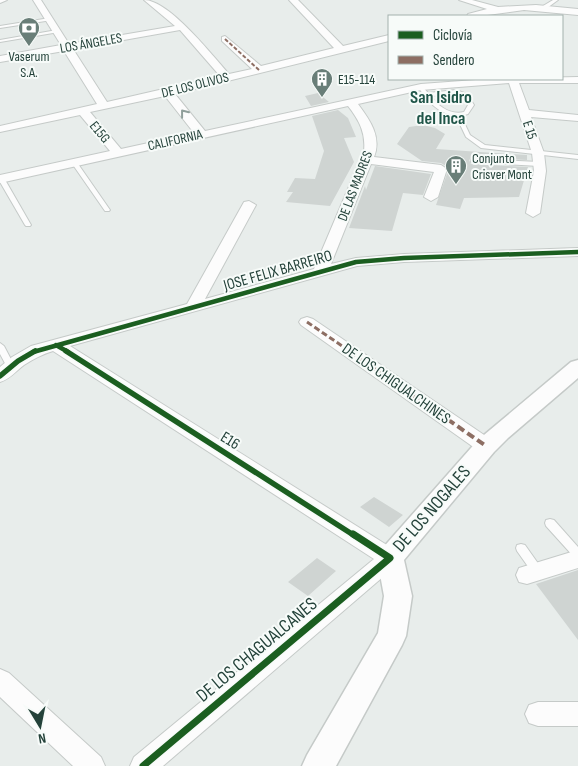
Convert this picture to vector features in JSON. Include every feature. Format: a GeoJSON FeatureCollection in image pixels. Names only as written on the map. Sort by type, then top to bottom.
{"type":"FeatureCollection","features":[{"type":"Feature","properties":{"kind":"street"},"geometry":{"type":"LineString","coordinates":[[37,0],[104,106]]}},
{"type":"Feature","properties":{"kind":"street"},"geometry":{"type":"LineString","coordinates":[[148,0],[182,27],[226,78]]}},
{"type":"Feature","properties":{"kind":"street"},"geometry":{"type":"LineString","coordinates":[[293,0],[341,50]]}},
{"type":"Feature","properties":{"kind":"street"},"geometry":{"type":"LineString","coordinates":[[463,0],[496,10]]}},
{"type":"Feature","properties":{"kind":"street"},"geometry":{"type":"LineString","coordinates":[[475,15],[509,7],[545,7],[578,12]]}},
{"type":"Feature","properties":{"kind":"street","name":"LOS ÁNGELES"},"geometry":{"type":"LineString","coordinates":[[0,59],[182,27]]}},
{"type":"Feature","properties":{"kind":"street","name":"DE LOS OLIVOS"},"geometry":{"type":"LineString","coordinates":[[0,129],[168,92],[388,38]]}},
{"type":"Feature","properties":{"kind":"street"},"geometry":{"type":"LineString","coordinates":[[225,39],[259,70]]}},
{"type":"Feature","properties":{"kind":"street","name":"CALIFORNIA"},"geometry":{"type":"LineString","coordinates":[[1,179],[351,102],[506,80]]}},
{"type":"Feature","properties":{"kind":"street","name":"E 15"},"geometry":{"type":"LineString","coordinates":[[513,80],[525,113],[540,171],[533,213]]}},
{"type":"Feature","properties":{"kind":"street","name":"CALIFORNIA"},"geometry":{"type":"LineString","coordinates":[[563,80],[578,80]]}},
{"type":"Feature","properties":{"kind":"street"},"geometry":{"type":"LineString","coordinates":[[168,92],[201,134]]}},
{"type":"Feature","properties":{"kind":"street","name":"DE LAS MADRES"},"geometry":{"type":"LineString","coordinates":[[320,273],[368,160],[372,142],[366,124],[351,102]]}},
{"type":"Feature","properties":{"kind":"street","name":"E15G"},"geometry":{"type":"LineString","coordinates":[[83,111],[118,153]]}},
{"type":"Feature","properties":{"kind":"street"},"geometry":{"type":"LineString","coordinates":[[525,113],[578,118]]}},
{"type":"Feature","properties":{"kind":"street"},"geometry":{"type":"LineString","coordinates":[[368,160],[441,169],[431,196]]}},
{"type":"Feature","properties":{"kind":"street"},"geometry":{"type":"LineString","coordinates":[[193,308],[249,205]]}},
{"type":"Feature","properties":{"kind":"street","name":"JOSE FELIX BARREIRO"},"geometry":{"type":"LineString","coordinates":[[5,371],[28,354],[56,345],[356,262],[388,259],[578,252]]}},
{"type":"Feature","properties":{"kind":"street","name":"DE LOS CHIGUALCHINES"},"geometry":{"type":"LineString","coordinates":[[307,322],[486,446]]}},
{"type":"Feature","properties":{"kind":"street","name":"E16"},"geometry":{"type":"LineString","coordinates":[[56,345],[390,558]]}},
{"type":"Feature","properties":{"kind":"street","name":"DE LOS NOGALES"},"geometry":{"type":"LineString","coordinates":[[318,766],[392,636],[398,596],[390,558],[486,446],[500,432],[578,367]]}},
{"type":"Feature","properties":{"kind":"street","name":"DE LOS CHAGUALCANES"},"geometry":{"type":"LineString","coordinates":[[143,766],[390,558]]}},
{"type":"Feature","properties":{"kind":"street"},"geometry":{"type":"LineString","coordinates":[[532,573],[578,559]]}},
{"type":"Feature","properties":{"kind":"street"},"geometry":{"type":"LineString","coordinates":[[0,681],[92,766]]}},
{"type":"Feature","properties":{"kind":"street"},"geometry":{"type":"LineString","coordinates":[[538,714],[578,714]]}},
{"type":"Feature","properties":{"kind":"lane"},"geometry":{"type":"LineString","coordinates":[[545,7],[556,0]]}},
{"type":"Feature","properties":{"kind":"lane"},"geometry":{"type":"LineString","coordinates":[[0,27],[50,19]]}},
{"type":"Feature","properties":{"kind":"lane"},"geometry":{"type":"LineString","coordinates":[[0,41],[57,31]]}},
{"type":"Feature","properties":{"kind":"lane"},"geometry":{"type":"LineString","coordinates":[[424,91],[456,92],[465,95],[471,105],[466,112],[458,115],[442,112],[424,91]]}},
{"type":"Feature","properties":{"kind":"lane"},"geometry":{"type":"LineString","coordinates":[[458,115],[468,136],[483,147],[538,159]]}},
{"type":"Feature","properties":{"kind":"lane"},"geometry":{"type":"LineString","coordinates":[[473,161],[578,157]]}},
{"type":"Feature","properties":{"kind":"lane"},"geometry":{"type":"LineString","coordinates":[[74,162],[107,210]]}},
{"type":"Feature","properties":{"kind":"lane"},"geometry":{"type":"LineString","coordinates":[[1,179],[28,225]]}},
{"type":"Feature","properties":{"kind":"lane"},"geometry":{"type":"LineString","coordinates":[[0,346],[5,371]]}},
{"type":"Feature","properties":{"kind":"lane"},"geometry":{"type":"LineString","coordinates":[[550,523],[578,554]]}},
{"type":"Feature","properties":{"kind":"lane"},"geometry":{"type":"LineString","coordinates":[[521,548],[532,573]]}},
{"type":"Feature","properties":{"kind":"building"},"geometry":{"type":"Polygon","coordinates":[[[318,93],[329,102],[311,106],[305,96],[318,93]]]}},
{"type":"Feature","properties":{"kind":"building"},"geometry":{"type":"Polygon","coordinates":[[[338,110],[348,118],[356,137],[344,138],[354,162],[330,206],[286,202],[293,192],[287,192],[295,178],[315,179],[324,151],[312,116],[338,110]]]}},
{"type":"Feature","properties":{"kind":"building"},"geometry":{"type":"Polygon","coordinates":[[[423,125],[435,128],[445,134],[436,149],[527,155],[527,160],[473,157],[469,160],[471,164],[528,167],[519,197],[464,198],[460,209],[436,205],[449,168],[441,163],[422,161],[397,144],[409,127],[423,125]]]}},
{"type":"Feature","properties":{"kind":"building"},"geometry":{"type":"Polygon","coordinates":[[[375,166],[431,174],[423,195],[403,193],[392,231],[349,228],[365,186],[366,190],[375,166]]]}},
{"type":"Feature","properties":{"kind":"building"},"geometry":{"type":"Polygon","coordinates":[[[374,497],[403,515],[389,527],[360,507],[374,497]]]}},
{"type":"Feature","properties":{"kind":"building"},"geometry":{"type":"Polygon","coordinates":[[[317,558],[336,571],[308,596],[288,582],[317,558]]]}},
{"type":"Feature","properties":{"kind":"building"},"geometry":{"type":"Polygon","coordinates":[[[578,570],[578,640],[536,584],[578,570]]]}},
{"type":"Feature","properties":{"kind":"marked path"},"geometry":{"type":"LineString","coordinates":[[225,39],[259,70]]}},
{"type":"Feature","properties":{"kind":"marked path"},"geometry":{"type":"LineString","coordinates":[[307,322],[486,446]]}},
{"type":"Feature","properties":{"kind":"cycle path"},"geometry":{"type":"LineString","coordinates":[[0,376],[18,361],[37,350],[356,262],[404,258],[578,252]]}},
{"type":"Feature","properties":{"kind":"cycle path"},"geometry":{"type":"LineString","coordinates":[[56,345],[390,558],[143,766]]}},
{"type":"Feature","properties":{"kind":"place","name":"Vaserum S.A."},"geometry":{"type":"Point","coordinates":[29,47]}},
{"type":"Feature","properties":{"kind":"place","name":"E15-114"},"geometry":{"type":"Point","coordinates":[322,98]}},
{"type":"Feature","properties":{"kind":"place","name":"Conjunto Crisver Mont"},"geometry":{"type":"Point","coordinates":[456,185]}},
{"type":"Feature","properties":{"kind":"district","name":"San Isidro del Inca"},"geometry":{"type":"Point","coordinates":[441,107]}}]}
